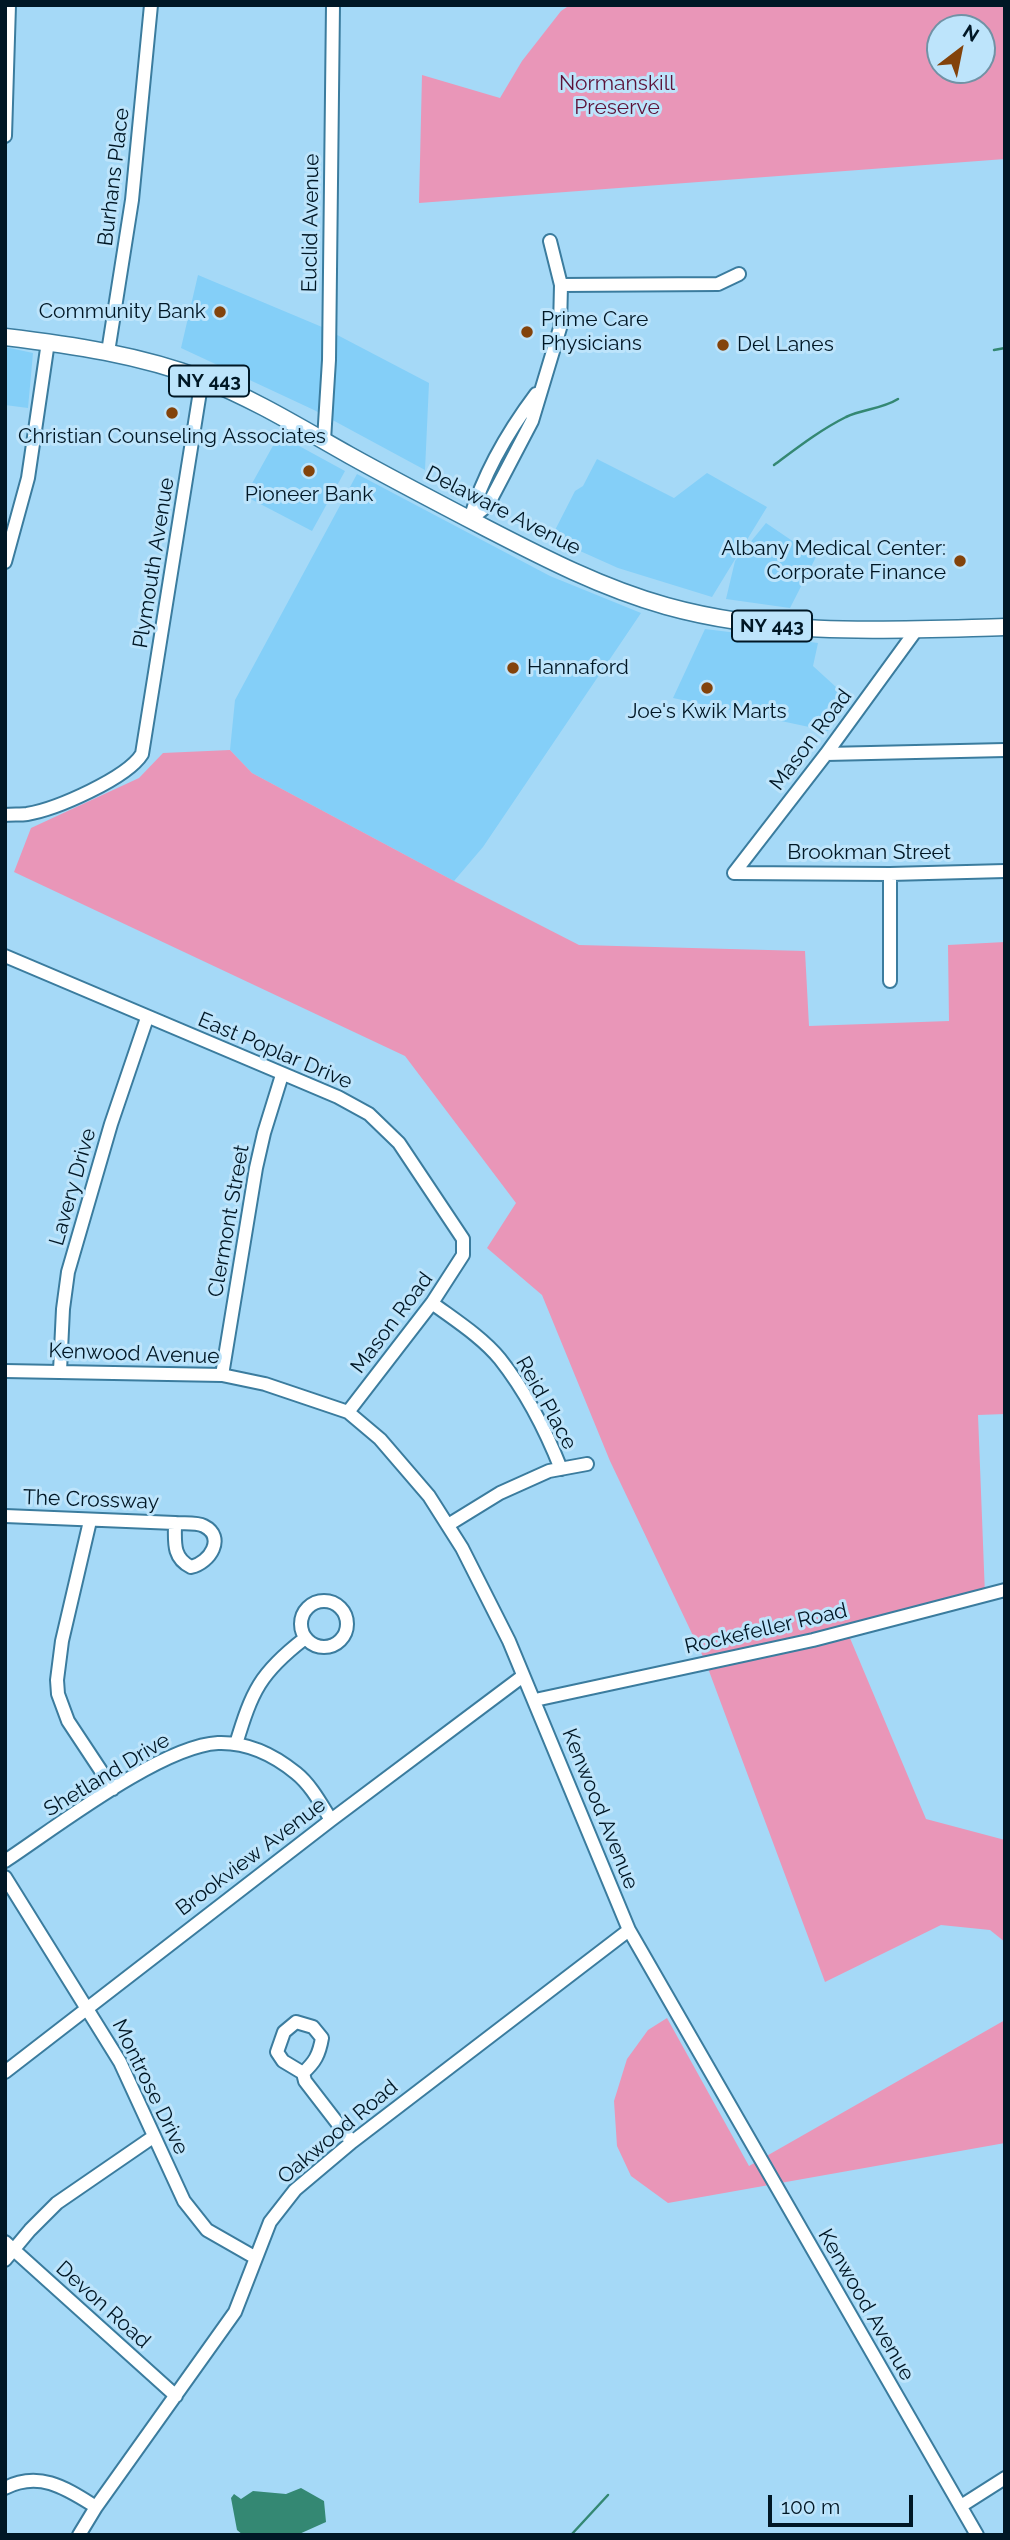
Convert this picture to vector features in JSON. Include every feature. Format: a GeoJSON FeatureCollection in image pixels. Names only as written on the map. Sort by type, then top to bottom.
{"type":"FeatureCollection","features":[{"type":"Feature","properties":{"kind":"main road","name":"Delaware Avenue"},"geometry":{"type":"LineString","coordinates":[[5,337],[108,352],[202,379],[265,408],[470,520],[590,579],[666,606],[796,629],[846,631],[1005,627]]}},
{"type":"Feature","properties":{"kind":"street"},"geometry":{"type":"LineString","coordinates":[[5,136],[9,5]]}},
{"type":"Feature","properties":{"kind":"street","name":"Burhans Place"},"geometry":{"type":"LineString","coordinates":[[108,352],[132,200],[151,5]]}},
{"type":"Feature","properties":{"kind":"street","name":"Euclid Avenue"},"geometry":{"type":"LineString","coordinates":[[324,440],[329,359],[333,5]]}},
{"type":"Feature","properties":{"kind":"street"},"geometry":{"type":"LineString","coordinates":[[470,520],[488,505],[532,421],[560,328],[561,285],[550,241]]}},
{"type":"Feature","properties":{"kind":"street"},"geometry":{"type":"LineString","coordinates":[[561,285],[718,284],[738,274]]}},
{"type":"Feature","properties":{"kind":"street"},"geometry":{"type":"LineString","coordinates":[[5,562],[28,478],[48,342]]}},
{"type":"Feature","properties":{"kind":"street","name":"Plymouth Avenue"},"geometry":{"type":"LineString","coordinates":[[5,815],[27,814],[53,806],[125,773],[142,754],[202,379]]}},
{"type":"Feature","properties":{"kind":"street","name":"Mason Road"},"geometry":{"type":"LineString","coordinates":[[734,873],[826,754],[917,629]]}},
{"type":"Feature","properties":{"kind":"street"},"geometry":{"type":"LineString","coordinates":[[826,754],[1005,750]]}},
{"type":"Feature","properties":{"kind":"street","name":"Brookman Street"},"geometry":{"type":"LineString","coordinates":[[734,873],[890,874],[1005,870]]}},
{"type":"Feature","properties":{"kind":"street"},"geometry":{"type":"LineString","coordinates":[[890,874],[890,981]]}},
{"type":"Feature","properties":{"kind":"street","name":"East Poplar Drive"},"geometry":{"type":"LineString","coordinates":[[5,956],[338,1097],[369,1114],[383,1125],[420,1172],[463,1239],[463,1255]]}},
{"type":"Feature","properties":{"kind":"street","name":"Lavery Drive"},"geometry":{"type":"LineString","coordinates":[[60,1371],[68,1272],[111,1124],[147,1018]]}},
{"type":"Feature","properties":{"kind":"street","name":"Clermont Street"},"geometry":{"type":"LineString","coordinates":[[222,1374],[256,1168],[282,1075]]}},
{"type":"Feature","properties":{"kind":"street","name":"Mason Road"},"geometry":{"type":"LineString","coordinates":[[348,1412],[432,1303],[463,1255]]}},
{"type":"Feature","properties":{"kind":"street","name":"Reid Place"},"geometry":{"type":"LineString","coordinates":[[432,1303],[460,1323],[499,1359],[528,1400],[561,1469]]}},
{"type":"Feature","properties":{"kind":"street","name":"Kenwood Avenue"},"geometry":{"type":"LineString","coordinates":[[5,1371],[222,1374],[265,1384],[348,1412],[380,1439],[429,1496],[448,1525],[509,1641],[629,1930],[977,2535]]}},
{"type":"Feature","properties":{"kind":"street"},"geometry":{"type":"LineString","coordinates":[[448,1525],[500,1493],[549,1471],[587,1464]]}},
{"type":"Feature","properties":{"kind":"street","name":"The Crossway"},"geometry":{"type":"LineString","coordinates":[[5,1516],[175,1523]]}},
{"type":"Feature","properties":{"kind":"street"},"geometry":{"type":"LineString","coordinates":[[90,1521],[62,1641],[58,1694],[68,1721],[113,1790]]}},
{"type":"Feature","properties":{"kind":"street","name":"Rockefeller Road"},"geometry":{"type":"LineString","coordinates":[[535,1700],[813,1640],[1005,1590]]}},
{"type":"Feature","properties":{"kind":"street"},"geometry":{"type":"LineString","coordinates":[[236,1744],[248,1703],[262,1678],[277,1660],[304,1639]]}},
{"type":"Feature","properties":{"kind":"street","name":"Brookview Avenue"},"geometry":{"type":"LineString","coordinates":[[5,2071],[523,1676]]}},
{"type":"Feature","properties":{"kind":"street","name":"Shetland Drive"},"geometry":{"type":"LineString","coordinates":[[5,1861],[163,1760],[193,1747],[217,1743],[236,1744],[276,1758],[298,1774],[331,1820]]}},
{"type":"Feature","properties":{"kind":"street","name":"Montrose Drive"},"geometry":{"type":"LineString","coordinates":[[5,1877],[121,2062],[184,2201],[206,2230],[256,2258]]}},
{"type":"Feature","properties":{"kind":"street","name":"Oakwood Road"},"geometry":{"type":"LineString","coordinates":[[79,2535],[96,2507],[235,2312],[270,2222],[295,2190],[352,2142],[629,1930]]}},
{"type":"Feature","properties":{"kind":"street"},"geometry":{"type":"LineString","coordinates":[[303,2073],[312,2091],[352,2142]]}},
{"type":"Feature","properties":{"kind":"street"},"geometry":{"type":"LineString","coordinates":[[8,2251],[57,2203],[153,2137]]}},
{"type":"Feature","properties":{"kind":"street","name":"Devon Road"},"geometry":{"type":"LineString","coordinates":[[8,2251],[176,2396]]}},
{"type":"Feature","properties":{"kind":"street"},"geometry":{"type":"LineString","coordinates":[[961,2506],[1005,2478]]}},
{"type":"Feature","properties":{"kind":"street"},"geometry":{"type":"LineString","coordinates":[[5,2488],[38,2480],[62,2486],[96,2507]]}},
{"type":"Feature","properties":{"kind":"shaded area"},"geometry":{"type":"Polygon","coordinates":[[[198,275],[322,327],[429,383],[425,470],[314,410],[181,348],[198,275]]]}},
{"type":"Feature","properties":{"kind":"shaded area"},"geometry":{"type":"Polygon","coordinates":[[[5,347],[33,353],[28,408],[5,405],[5,347]]]}},
{"type":"Feature","properties":{"kind":"shaded area"},"geometry":{"type":"Polygon","coordinates":[[[279,435],[345,471],[312,531],[245,496],[279,435]]]}},
{"type":"Feature","properties":{"kind":"shaded area"},"geometry":{"type":"Polygon","coordinates":[[[597,459],[674,498],[707,473],[767,507],[712,597],[618,568],[551,538],[575,491],[583,486],[597,459]]]}},
{"type":"Feature","properties":{"kind":"shaded area"},"geometry":{"type":"Polygon","coordinates":[[[357,474],[550,576],[641,613],[483,847],[454,881],[252,773],[230,750],[235,700],[357,474]]]}},
{"type":"Feature","properties":{"kind":"shaded area"},"geometry":{"type":"Polygon","coordinates":[[[766,523],[816,557],[790,608],[726,599],[735,561],[766,523]]]}},
{"type":"Feature","properties":{"kind":"shaded area"},"geometry":{"type":"Polygon","coordinates":[[[705,629],[818,643],[813,666],[848,698],[828,731],[673,698],[705,629]]]}},
{"type":"Feature","properties":{"kind":"shaded area"},"geometry":{"type":"Polygon","coordinates":[[[301,2488],[324,2501],[326,2522],[297,2535],[243,2535],[237,2530],[231,2498],[234,2494],[241,2499],[253,2491],[286,2494],[301,2488]]]}},
{"type":"Feature","properties":{"kind":"green space","name":"Normanskill Preserve"},"geometry":{"type":"Polygon","coordinates":[[[570,5],[1005,5],[1005,159],[419,203],[422,75],[500,98],[522,61],[561,11],[570,5]]]}},
{"type":"Feature","properties":{"kind":"green space"},"geometry":{"type":"Polygon","coordinates":[[[230,750],[252,773],[579,945],[805,951],[809,1026],[949,1021],[948,945],[1005,942],[1005,1414],[978,1415],[985,1595],[847,1631],[926,1819],[1005,1840],[1005,1942],[990,1930],[941,1925],[825,1982],[706,1663],[610,1461],[542,1295],[487,1248],[516,1203],[405,1056],[14,872],[31,828],[139,778],[163,753],[230,750]]]}},
{"type":"Feature","properties":{"kind":"green space"},"geometry":{"type":"Polygon","coordinates":[[[667,2018],[749,2166],[1005,2020],[1005,2143],[668,2203],[631,2176],[617,2146],[614,2101],[627,2059],[648,2030],[667,2018]]]}},
{"type":"Feature","properties":{"kind":"waterway"},"geometry":{"type":"LineString","coordinates":[[994,350],[1005,348]]}},
{"type":"Feature","properties":{"kind":"waterway"},"geometry":{"type":"LineString","coordinates":[[774,465],[836,422],[898,399]]}},
{"type":"Feature","properties":{"kind":"waterway"},"geometry":{"type":"LineString","coordinates":[[571,2535],[608,2495]]}},
{"type":"Feature","properties":{"kind":"place","name":"Community Bank"},"geometry":{"type":"Point","coordinates":[220,312]}},
{"type":"Feature","properties":{"kind":"place","name":"Prime Care Physicians"},"geometry":{"type":"Point","coordinates":[527,332]}},
{"type":"Feature","properties":{"kind":"place","name":"Del Lanes"},"geometry":{"type":"Point","coordinates":[723,345]}},
{"type":"Feature","properties":{"kind":"place","name":"Christian Counseling Associates"},"geometry":{"type":"Point","coordinates":[172,413]}},
{"type":"Feature","properties":{"kind":"place","name":"Pioneer Bank"},"geometry":{"type":"Point","coordinates":[309,471]}},
{"type":"Feature","properties":{"kind":"place","name":"Albany Medical Center: Corporate Finance"},"geometry":{"type":"Point","coordinates":[960,561]}},
{"type":"Feature","properties":{"kind":"place","name":"Hannaford"},"geometry":{"type":"Point","coordinates":[513,668]}},
{"type":"Feature","properties":{"kind":"place","name":"Joe's Kwik Marts"},"geometry":{"type":"Point","coordinates":[707,688]}}]}
